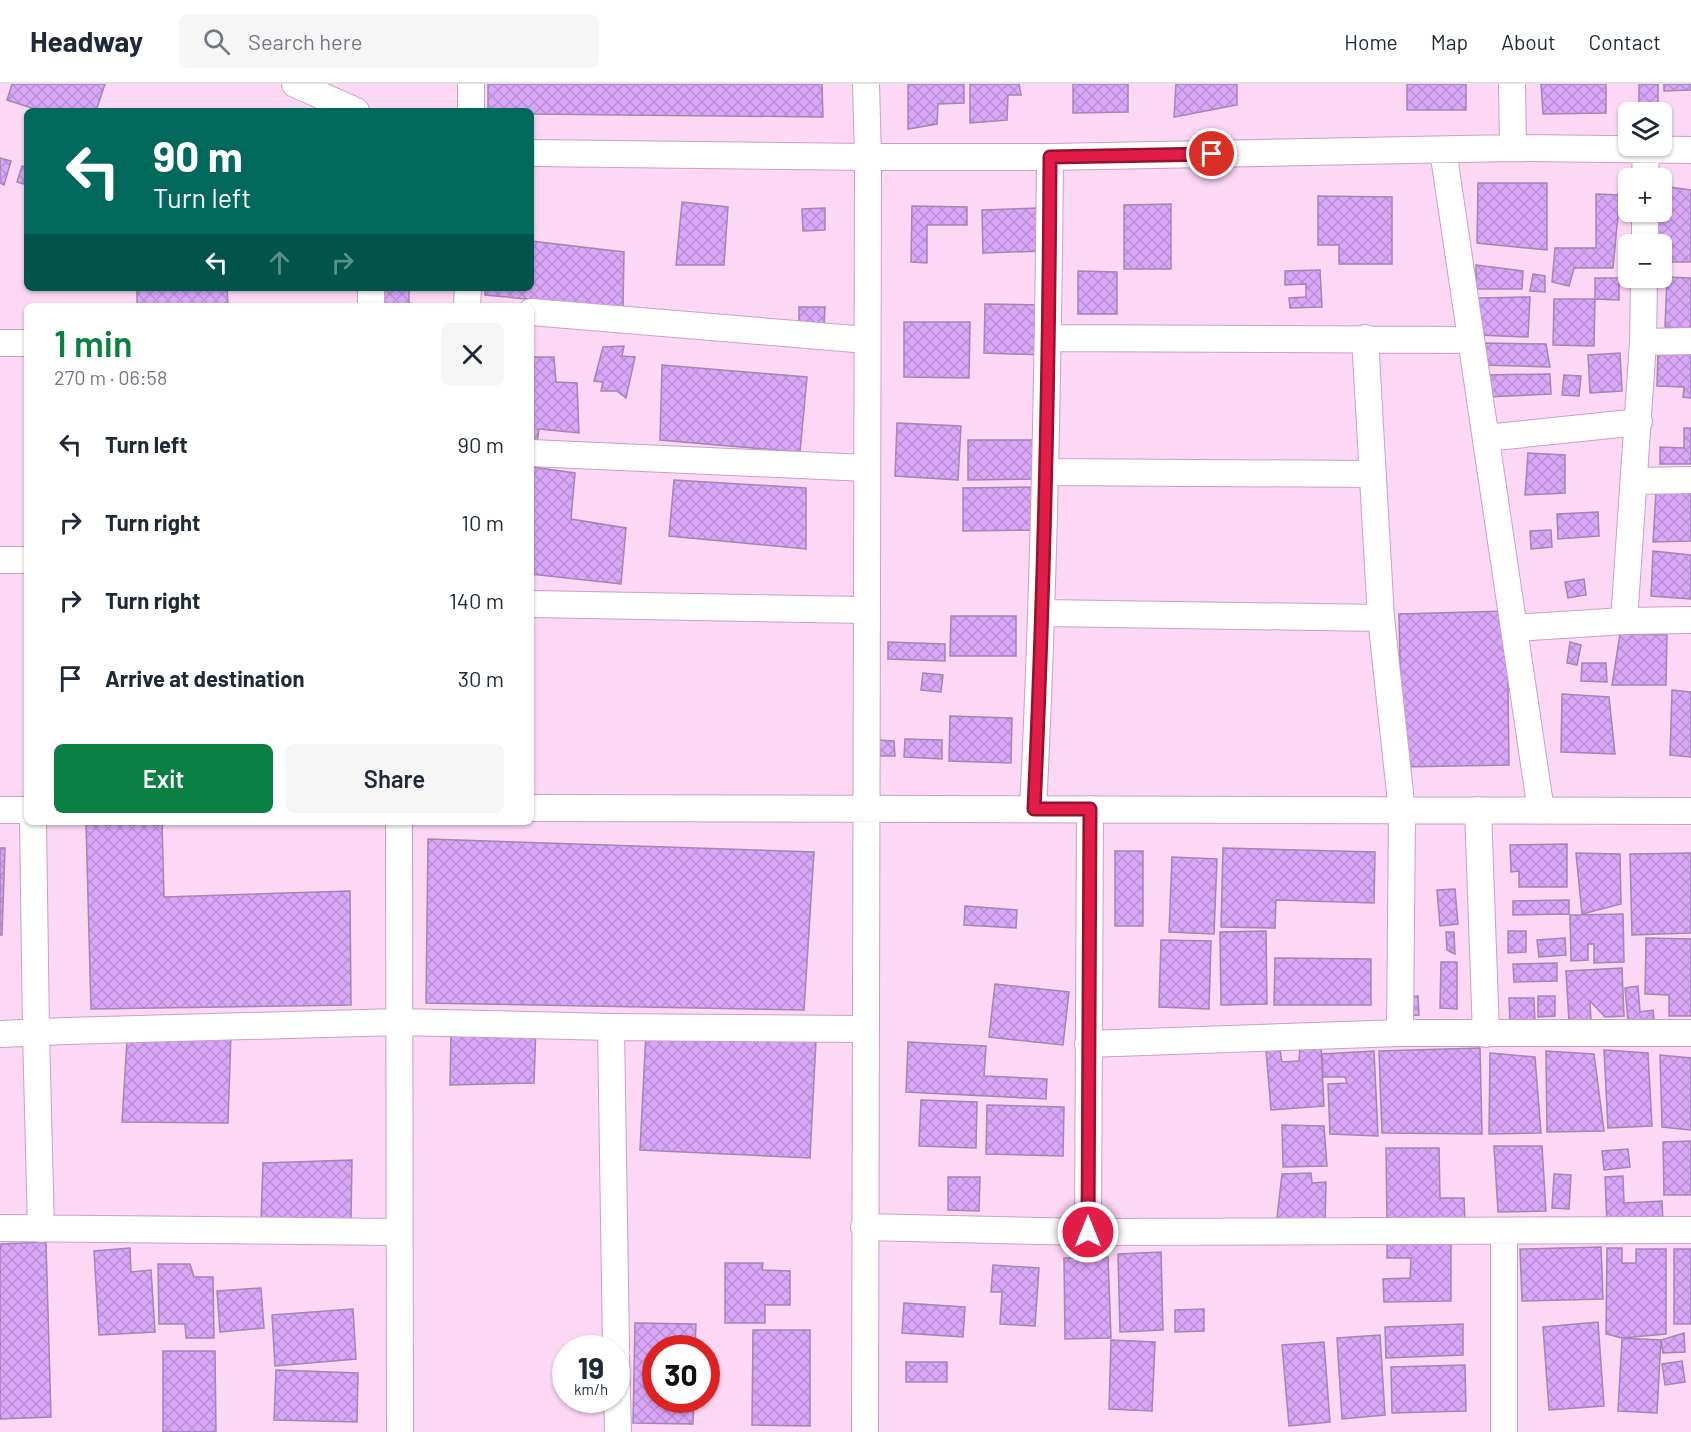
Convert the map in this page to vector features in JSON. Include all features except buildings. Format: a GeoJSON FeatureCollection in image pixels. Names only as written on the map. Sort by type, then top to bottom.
{"type":"FeatureCollection","features":[{"type":"Feature","properties":{"kind":"street"},"geometry":{"type":"LineString","coordinates":[[295,84],[349,108]]}},
{"type":"Feature","properties":{"kind":"street"},"geometry":{"type":"LineString","coordinates":[[471,84],[471,108]]}},
{"type":"Feature","properties":{"kind":"street"},"geometry":{"type":"LineString","coordinates":[[865,1432],[865,610],[868,157],[866,84]]}},
{"type":"Feature","properties":{"kind":"street"},"geometry":{"type":"LineString","coordinates":[[1512,84],[1513,148]]}},
{"type":"Feature","properties":{"kind":"street"},"geometry":{"type":"LineString","coordinates":[[534,153],[1050,157],[1513,148],[1618,150]]}},
{"type":"Feature","properties":{"kind":"street"},"geometry":{"type":"LineString","coordinates":[[1443,150],[1541,811]]}},
{"type":"Feature","properties":{"kind":"street"},"geometry":{"type":"LineString","coordinates":[[1672,150],[1691,150]]}},
{"type":"Feature","properties":{"kind":"street"},"geometry":{"type":"LineString","coordinates":[[1034,809],[1043,613],[1050,157]]}},
{"type":"Feature","properties":{"kind":"street"},"geometry":{"type":"LineString","coordinates":[[1624,621],[1639,422],[1644,288]]}},
{"type":"Feature","properties":{"kind":"street"},"geometry":{"type":"LineString","coordinates":[[534,312],[867,340]]}},
{"type":"Feature","properties":{"kind":"street"},"geometry":{"type":"LineString","coordinates":[[1049,338],[1470,340]]}},
{"type":"Feature","properties":{"kind":"street"},"geometry":{"type":"LineString","coordinates":[[1365,338],[1382,618],[1402,811],[1400,1033]]}},
{"type":"Feature","properties":{"kind":"street"},"geometry":{"type":"LineString","coordinates":[[1643,342],[1691,341]]}},
{"type":"Feature","properties":{"kind":"street"},"geometry":{"type":"LineString","coordinates":[[0,343],[24,343]]}},
{"type":"Feature","properties":{"kind":"street"},"geometry":{"type":"LineString","coordinates":[[1486,438],[1639,422]]}},
{"type":"Feature","properties":{"kind":"street"},"geometry":{"type":"LineString","coordinates":[[534,453],[866,468]]}},
{"type":"Feature","properties":{"kind":"street"},"geometry":{"type":"LineString","coordinates":[[1046,472],[1373,474]]}},
{"type":"Feature","properties":{"kind":"street"},"geometry":{"type":"LineString","coordinates":[[1635,481],[1691,480]]}},
{"type":"Feature","properties":{"kind":"street"},"geometry":{"type":"LineString","coordinates":[[0,560],[24,560]]}},
{"type":"Feature","properties":{"kind":"street"},"geometry":{"type":"LineString","coordinates":[[534,604],[865,610]]}},
{"type":"Feature","properties":{"kind":"street"},"geometry":{"type":"LineString","coordinates":[[1043,613],[1382,618]]}},
{"type":"Feature","properties":{"kind":"street"},"geometry":{"type":"LineString","coordinates":[[1514,628],[1624,621],[1691,620]]}},
{"type":"Feature","properties":{"kind":"street"},"geometry":{"type":"LineString","coordinates":[[534,808],[1691,811]]}},
{"type":"Feature","properties":{"kind":"street"},"geometry":{"type":"LineString","coordinates":[[1088,1232],[1090,809]]}},
{"type":"Feature","properties":{"kind":"street"},"geometry":{"type":"LineString","coordinates":[[0,810],[24,810]]}},
{"type":"Feature","properties":{"kind":"street"},"geometry":{"type":"LineString","coordinates":[[1478,810],[1486,1034]]}},
{"type":"Feature","properties":{"kind":"street"},"geometry":{"type":"LineString","coordinates":[[33,825],[41,1229]]}},
{"type":"Feature","properties":{"kind":"street"},"geometry":{"type":"LineString","coordinates":[[399,825],[400,1432]]}},
{"type":"Feature","properties":{"kind":"street"},"geometry":{"type":"LineString","coordinates":[[0,1034],[399,1022],[611,1027],[865,1029]]}},
{"type":"Feature","properties":{"kind":"street"},"geometry":{"type":"LineString","coordinates":[[611,1027],[616,1335]]}},
{"type":"Feature","properties":{"kind":"street"},"geometry":{"type":"LineString","coordinates":[[1088,1044],[1400,1033],[1691,1033]]}},
{"type":"Feature","properties":{"kind":"street"},"geometry":{"type":"LineString","coordinates":[[864,1227],[1088,1232],[1691,1230]]}},
{"type":"Feature","properties":{"kind":"street"},"geometry":{"type":"LineString","coordinates":[[0,1228],[399,1232]]}},
{"type":"Feature","properties":{"kind":"street"},"geometry":{"type":"LineString","coordinates":[[1504,1231],[1504,1432]]}},
{"type":"Feature","properties":{"kind":"street"},"geometry":{"type":"LineString","coordinates":[[618,1413],[618,1432]]}},
{"type":"Feature","properties":{"kind":"route"},"geometry":{"type":"LineString","coordinates":[[1088,1232],[1090,809],[1034,809],[1043,613],[1050,157],[1212,154]]}}]}
